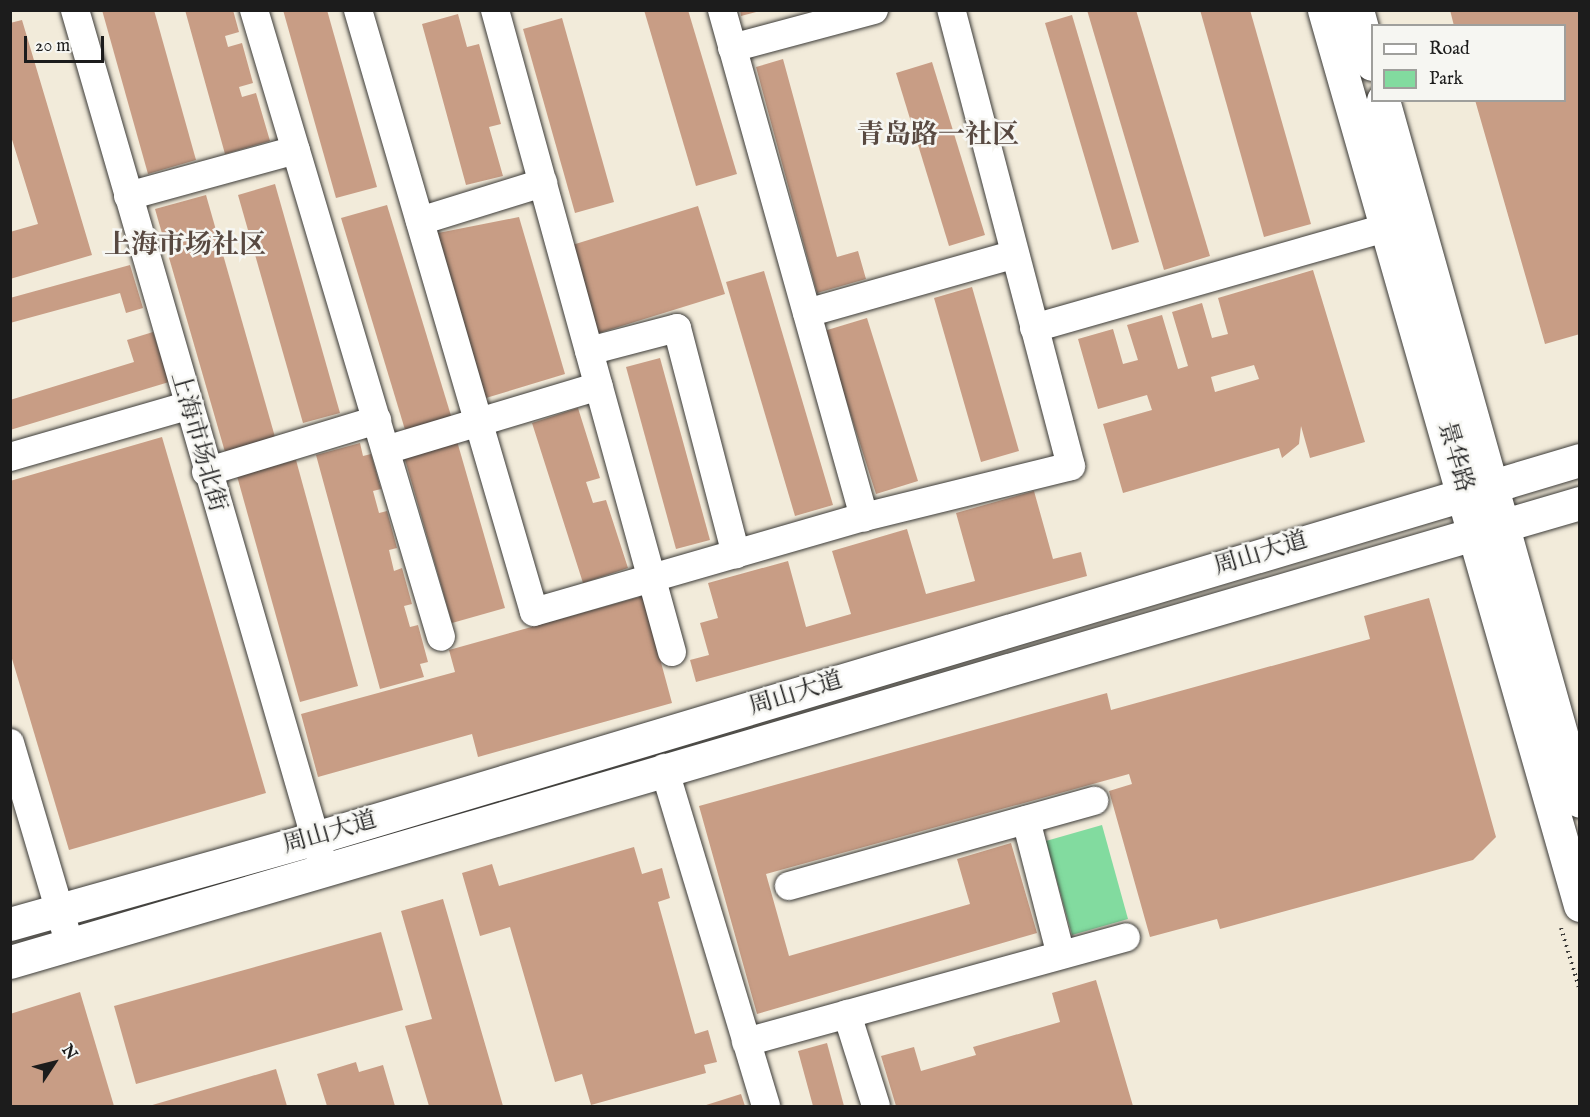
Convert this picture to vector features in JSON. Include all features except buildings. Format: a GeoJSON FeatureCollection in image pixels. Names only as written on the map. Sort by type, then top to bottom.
{"type":"FeatureCollection","features":[{"type":"Feature","properties":{"kind":"main road","name":"景华路"},"geometry":{"type":"LineString","coordinates":[[1324,10],[1388,227],[1480,488]]}},
{"type":"Feature","properties":{"kind":"main road"},"geometry":{"type":"LineString","coordinates":[[1357,10],[1371,60]]}},
{"type":"Feature","properties":{"kind":"main road","name":"景华路"},"geometry":{"type":"LineString","coordinates":[[1384,102],[1480,488],[1580,905]]}},
{"type":"Feature","properties":{"kind":"main road","name":"周山大道"},"geometry":{"type":"LineString","coordinates":[[10,924],[315,838],[1480,488],[1580,460]]}},
{"type":"Feature","properties":{"kind":"main road","name":"周山大道"},"geometry":{"type":"LineString","coordinates":[[10,962],[325,872],[664,768],[1489,527],[1580,503]]}},
{"type":"Feature","properties":{"kind":"main road","name":"景华路"},"geometry":{"type":"LineString","coordinates":[[1489,527],[1580,801]]}},
{"type":"Feature","properties":{"kind":"street","name":"上海市场北街"},"geometry":{"type":"LineString","coordinates":[[75,10],[206,472],[325,872]]}},
{"type":"Feature","properties":{"kind":"street"},"geometry":{"type":"LineString","coordinates":[[254,10],[441,637]]}},
{"type":"Feature","properties":{"kind":"street"},"geometry":{"type":"LineString","coordinates":[[358,10],[534,612],[864,517],[1071,466],[951,10]]}},
{"type":"Feature","properties":{"kind":"street"},"geometry":{"type":"LineString","coordinates":[[495,10],[672,652]]}},
{"type":"Feature","properties":{"kind":"street"},"geometry":{"type":"LineString","coordinates":[[722,10],[864,517]]}},
{"type":"Feature","properties":{"kind":"street"},"geometry":{"type":"LineString","coordinates":[[732,48],[874,10]]}},
{"type":"Feature","properties":{"kind":"street"},"geometry":{"type":"LineString","coordinates":[[128,196],[296,150]]}},
{"type":"Feature","properties":{"kind":"street"},"geometry":{"type":"LineString","coordinates":[[420,221],[543,183]]}},
{"type":"Feature","properties":{"kind":"street"},"geometry":{"type":"LineString","coordinates":[[1034,328],[1388,227]]}},
{"type":"Feature","properties":{"kind":"street"},"geometry":{"type":"LineString","coordinates":[[807,313],[1015,254]]}},
{"type":"Feature","properties":{"kind":"street"},"geometry":{"type":"LineString","coordinates":[[589,351],[677,328],[736,554]]}},
{"type":"Feature","properties":{"kind":"street"},"geometry":{"type":"LineString","coordinates":[[386,450],[599,386]]}},
{"type":"Feature","properties":{"kind":"street"},"geometry":{"type":"LineString","coordinates":[[10,457],[187,406]]}},
{"type":"Feature","properties":{"kind":"street"},"geometry":{"type":"LineString","coordinates":[[206,472],[377,420]]}},
{"type":"Feature","properties":{"kind":"street"},"geometry":{"type":"LineString","coordinates":[[10,743],[70,945]]}},
{"type":"Feature","properties":{"kind":"street"},"geometry":{"type":"LineString","coordinates":[[664,768],[766,1107]]}},
{"type":"Feature","properties":{"kind":"street"},"geometry":{"type":"LineString","coordinates":[[789,886],[1094,801]]}},
{"type":"Feature","properties":{"kind":"street"},"geometry":{"type":"LineString","coordinates":[[1026,820],[1061,955]]}},
{"type":"Feature","properties":{"kind":"street"},"geometry":{"type":"LineString","coordinates":[[746,1042],[1126,937]]}},
{"type":"Feature","properties":{"kind":"street"},"geometry":{"type":"LineString","coordinates":[[847,1014],[876,1107]]}},
{"type":"Feature","properties":{"kind":"green space"},"geometry":{"type":"Polygon","coordinates":[[[1102,825],[1128,919],[1072,935],[1046,841],[1102,825]]]}},
{"type":"Feature","properties":{"kind":"district","name":"青岛路一社区"},"geometry":{"type":"Point","coordinates":[938,137]}},
{"type":"Feature","properties":{"kind":"district","name":"上海市场社区"},"geometry":{"type":"Point","coordinates":[185,247]}}]}
